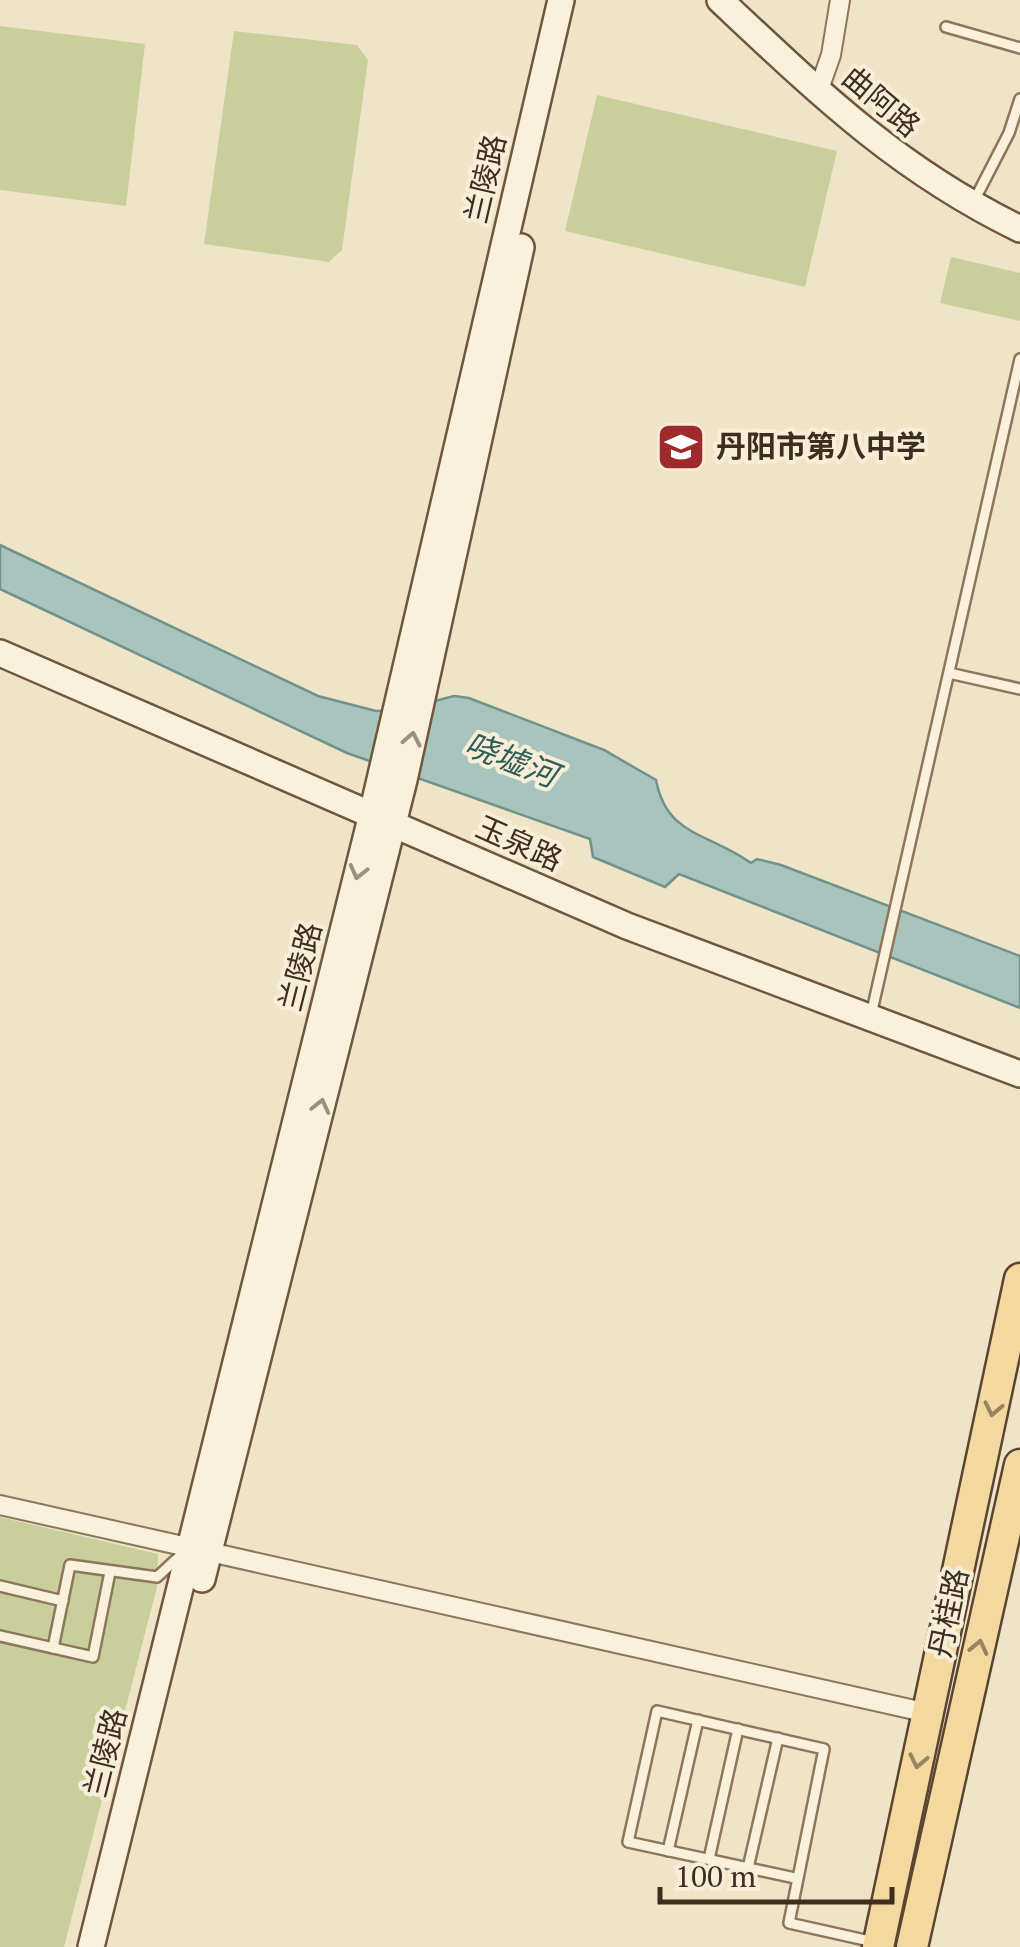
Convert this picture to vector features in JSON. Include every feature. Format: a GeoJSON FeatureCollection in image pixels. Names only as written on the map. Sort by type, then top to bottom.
{"type":"FeatureCollection","features":[{"type":"Feature","properties":{"kind":"main road","name":"丹桂路"},"geometry":{"type":"LineString","coordinates":[[878,1945],[1020,1279]]}},
{"type":"Feature","properties":{"kind":"main road","name":"丹桂路"},"geometry":{"type":"LineString","coordinates":[[912,1947],[1020,1465]]}},
{"type":"Feature","properties":{"kind":"street","name":"兰陵路"},"geometry":{"type":"LineString","coordinates":[[410,699],[561,0]]}},
{"type":"Feature","properties":{"kind":"street","name":"兰陵路"},"geometry":{"type":"LineString","coordinates":[[108,1947],[200,1548],[392,778],[576,0]]}},
{"type":"Feature","properties":{"kind":"street","name":"曲阿路"},"geometry":{"type":"LineString","coordinates":[[720,0],[818,92],[921,176],[1020,229]]}},
{"type":"Feature","properties":{"kind":"street"},"geometry":{"type":"LineString","coordinates":[[818,92],[831,55],[840,0]]}},
{"type":"Feature","properties":{"kind":"street","name":"玉泉路"},"geometry":{"type":"LineString","coordinates":[[0,653],[627,926],[1020,1074]]}},
{"type":"Feature","properties":{"kind":"street"},"geometry":{"type":"LineString","coordinates":[[0,1505],[928,1714]]}},
{"type":"Feature","properties":{"kind":"street","name":"兰陵路"},"geometry":{"type":"LineString","coordinates":[[92,1947],[200,1548]]}},
{"type":"Feature","properties":{"kind":"lane"},"geometry":{"type":"LineString","coordinates":[[946,27],[1020,48]]}},
{"type":"Feature","properties":{"kind":"lane"},"geometry":{"type":"LineString","coordinates":[[972,205],[1009,134],[1020,99]]}},
{"type":"Feature","properties":{"kind":"lane"},"geometry":{"type":"LineString","coordinates":[[870,1016],[1020,360]]}},
{"type":"Feature","properties":{"kind":"lane"},"geometry":{"type":"LineString","coordinates":[[948,673],[1020,689]]}},
{"type":"Feature","properties":{"kind":"lane"},"geometry":{"type":"LineString","coordinates":[[53,1648],[70,1565],[157,1577],[200,1548]]}},
{"type":"Feature","properties":{"kind":"lane"},"geometry":{"type":"LineString","coordinates":[[0,1636],[92,1657],[110,1572]]}},
{"type":"Feature","properties":{"kind":"lane"},"geometry":{"type":"LineString","coordinates":[[0,1586],[63,1601]]}},
{"type":"Feature","properties":{"kind":"lane"},"geometry":{"type":"LineString","coordinates":[[796,1878],[628,1842],[657,1710],[824,1749],[789,1923],[878,1945]]}},
{"type":"Feature","properties":{"kind":"lane"},"geometry":{"type":"LineString","coordinates":[[668,1851],[698,1720]]}},
{"type":"Feature","properties":{"kind":"lane"},"geometry":{"type":"LineString","coordinates":[[709,1860],[738,1729]]}},
{"type":"Feature","properties":{"kind":"lane"},"geometry":{"type":"LineString","coordinates":[[748,1868],[778,1738]]}},
{"type":"Feature","properties":{"kind":"green space"},"geometry":{"type":"Polygon","coordinates":[[[0,26],[145,44],[126,206],[0,190],[0,26]]]}},
{"type":"Feature","properties":{"kind":"green space"},"geometry":{"type":"Polygon","coordinates":[[[234,31],[357,45],[368,60],[342,250],[329,262],[204,244],[234,31]]]}},
{"type":"Feature","properties":{"kind":"green space"},"geometry":{"type":"Polygon","coordinates":[[[597,95],[837,151],[805,287],[565,231],[597,95]]]}},
{"type":"Feature","properties":{"kind":"green space"},"geometry":{"type":"Polygon","coordinates":[[[951,257],[1020,273],[1020,321],[940,303],[951,257]]]}},
{"type":"Feature","properties":{"kind":"green space"},"geometry":{"type":"Polygon","coordinates":[[[0,1517],[158,1554],[157,1587],[64,1947],[0,1947],[0,1517]]]}},
{"type":"Feature","properties":{"kind":"water","name":"哓墟河"},"geometry":{"type":"Polygon","coordinates":[[[0,545],[318,696],[376,711],[400,710],[454,696],[469,698],[604,750],[656,780],[661,799],[680,823],[751,863],[757,859],[781,865],[1020,956],[1020,1008],[679,874],[665,887],[593,857],[590,839],[347,753],[0,589],[0,545]]]}},
{"type":"Feature","properties":{"kind":"place","name":"丹阳市第八中学"},"geometry":{"type":"Point","coordinates":[681,447]}}]}
